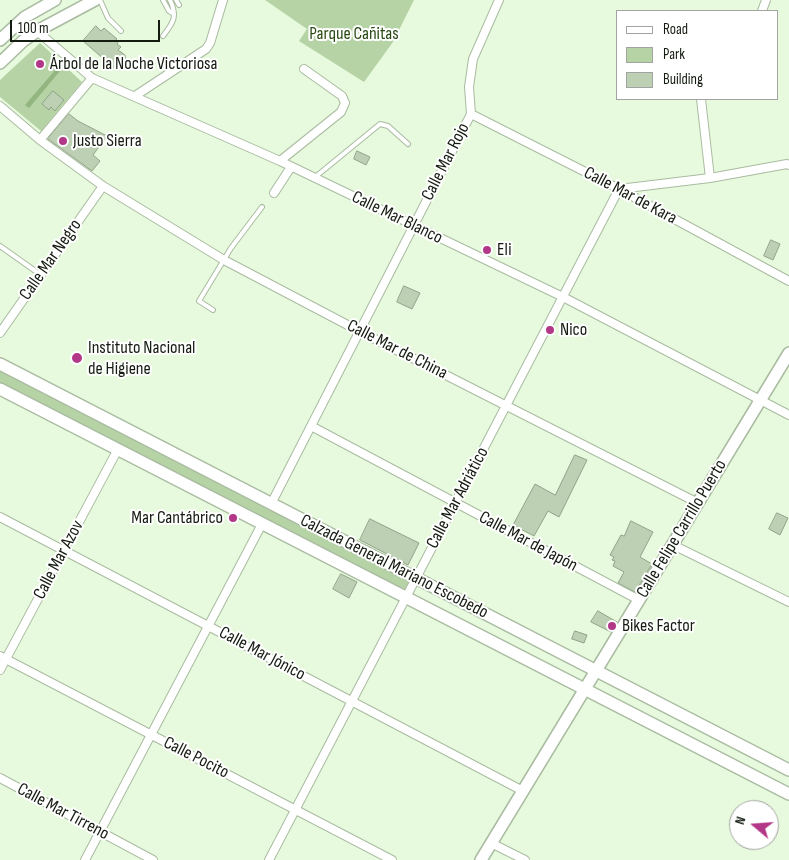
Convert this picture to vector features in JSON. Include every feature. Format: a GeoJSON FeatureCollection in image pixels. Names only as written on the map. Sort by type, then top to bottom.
{"type":"FeatureCollection","features":[{"type":"Feature","properties":{"kind":"main road"},"geometry":{"type":"LineString","coordinates":[[0,40],[25,17],[55,0]]}},
{"type":"Feature","properties":{"kind":"main road"},"geometry":{"type":"LineString","coordinates":[[0,63],[23,41],[37,31],[96,0]]}},
{"type":"Feature","properties":{"kind":"main road","name":"Calle Felipe Carrillo Puerto"},"geometry":{"type":"LineString","coordinates":[[481,860],[760,401],[786,365],[789,353]]}},
{"type":"Feature","properties":{"kind":"main road","name":"Calzada General Mariano Escobedo"},"geometry":{"type":"LineString","coordinates":[[0,364],[789,770]]}},
{"type":"Feature","properties":{"kind":"main road","name":"Calzada General Mariano Escobedo"},"geometry":{"type":"LineString","coordinates":[[0,389],[789,794]]}},
{"type":"Feature","properties":{"kind":"street"},"geometry":{"type":"LineString","coordinates":[[135,96],[206,49],[210,43],[223,0]]}},
{"type":"Feature","properties":{"kind":"street","name":"Calle Mar Rojo"},"geometry":{"type":"LineString","coordinates":[[271,504],[470,114],[469,87],[473,59],[499,0]]}},
{"type":"Feature","properties":{"kind":"street","name":"Calle Mar Blanco"},"geometry":{"type":"LineString","coordinates":[[37,31],[92,78],[280,161],[563,297],[760,401],[789,414]]}},
{"type":"Feature","properties":{"kind":"street"},"geometry":{"type":"LineString","coordinates":[[280,161],[341,112],[345,103],[345,99],[342,96],[304,69]]}},
{"type":"Feature","properties":{"kind":"street"},"geometry":{"type":"LineString","coordinates":[[40,140],[92,78]]}},
{"type":"Feature","properties":{"kind":"street"},"geometry":{"type":"LineString","coordinates":[[701,100],[710,178]]}},
{"type":"Feature","properties":{"kind":"street","name":"Calle Mar de China"},"geometry":{"type":"LineString","coordinates":[[0,106],[40,140],[103,186],[224,260],[359,331],[698,503]]}},
{"type":"Feature","properties":{"kind":"street","name":"Calle Mar de Kara"},"geometry":{"type":"LineString","coordinates":[[470,114],[619,189],[789,281]]}},
{"type":"Feature","properties":{"kind":"street"},"geometry":{"type":"LineString","coordinates":[[619,189],[710,178],[787,164],[789,166]]}},
{"type":"Feature","properties":{"kind":"street"},"geometry":{"type":"LineString","coordinates":[[274,193],[291,167]]}},
{"type":"Feature","properties":{"kind":"street","name":"Calle Mar Negro"},"geometry":{"type":"LineString","coordinates":[[0,333],[103,186]]}},
{"type":"Feature","properties":{"kind":"street","name":"Calle Mar Adriático"},"geometry":{"type":"LineString","coordinates":[[269,860],[619,189]]}},
{"type":"Feature","properties":{"kind":"street","name":"Calle Mar de Japón"},"geometry":{"type":"LineString","coordinates":[[311,426],[639,600]]}},
{"type":"Feature","properties":{"kind":"street","name":"Calle Mar Azov"},"geometry":{"type":"LineString","coordinates":[[0,670],[3,658],[118,449]]}},
{"type":"Feature","properties":{"kind":"street","name":"Calle Mar Jónico"},"geometry":{"type":"LineString","coordinates":[[0,517],[523,791]]}},
{"type":"Feature","properties":{"kind":"street"},"geometry":{"type":"LineString","coordinates":[[85,860],[262,524]]}},
{"type":"Feature","properties":{"kind":"street"},"geometry":{"type":"LineString","coordinates":[[673,545],[789,602]]}},
{"type":"Feature","properties":{"kind":"street","name":"Calle Pocito"},"geometry":{"type":"LineString","coordinates":[[3,658],[392,860]]}},
{"type":"Feature","properties":{"kind":"street","name":"Calle Mar Tirreno"},"geometry":{"type":"LineString","coordinates":[[0,778],[153,860]]}},
{"type":"Feature","properties":{"kind":"street"},"geometry":{"type":"LineString","coordinates":[[491,843],[525,860]]}},
{"type":"Feature","properties":{"kind":"lane"},"geometry":{"type":"LineString","coordinates":[[100,0],[108,18],[121,31]]}},
{"type":"Feature","properties":{"kind":"lane"},"geometry":{"type":"LineString","coordinates":[[163,0],[169,11],[174,14]]}},
{"type":"Feature","properties":{"kind":"lane"},"geometry":{"type":"LineString","coordinates":[[163,36],[173,23],[174,9],[170,0]]}},
{"type":"Feature","properties":{"kind":"lane"},"geometry":{"type":"LineString","coordinates":[[176,0],[179,5]]}},
{"type":"Feature","properties":{"kind":"lane"},"geometry":{"type":"LineString","coordinates":[[314,178],[380,124],[388,126],[408,144]]}},
{"type":"Feature","properties":{"kind":"lane"},"geometry":{"type":"LineString","coordinates":[[213,310],[199,301],[224,260],[262,207]]}},
{"type":"Feature","properties":{"kind":"lane"},"geometry":{"type":"LineString","coordinates":[[0,246],[41,275]]}},
{"type":"Feature","properties":{"kind":"green space","name":"Parque Cañitas"},"geometry":{"type":"Polygon","coordinates":[[[265,0],[414,0],[393,42],[364,82],[299,41],[307,29],[265,0]]]}},
{"type":"Feature","properties":{"kind":"green space"},"geometry":{"type":"Polygon","coordinates":[[[40,43],[82,82],[41,131],[0,97],[0,80],[40,43]]]}},
{"type":"Feature","properties":{"kind":"green space"},"geometry":{"type":"Polygon","coordinates":[[[0,370],[411,579],[404,593],[0,385],[0,370]]]}},
{"type":"Feature","properties":{"kind":"shaded area"},"geometry":{"type":"Polygon","coordinates":[[[57,68],[60,71],[29,108],[25,105],[57,68]]]}},
{"type":"Feature","properties":{"kind":"building"},"geometry":{"type":"Polygon","coordinates":[[[96,26],[101,31],[104,28],[117,39],[117,44],[121,47],[118,50],[125,55],[126,63],[120,70],[113,67],[83,41],[96,26]]]}},
{"type":"Feature","properties":{"kind":"building"},"geometry":{"type":"Polygon","coordinates":[[[53,91],[64,100],[55,111],[51,107],[49,110],[42,104],[53,91]]]}},
{"type":"Feature","properties":{"kind":"building","name":"Justo Sierra"},"geometry":{"type":"Polygon","coordinates":[[[69,114],[78,121],[107,136],[93,155],[100,161],[92,171],[48,139],[69,114]]]}},
{"type":"Feature","properties":{"kind":"building"},"geometry":{"type":"Polygon","coordinates":[[[357,151],[370,157],[366,165],[354,159],[357,151]]]}},
{"type":"Feature","properties":{"kind":"building"},"geometry":{"type":"Polygon","coordinates":[[[771,240],[780,244],[773,260],[764,256],[771,240]]]}},
{"type":"Feature","properties":{"kind":"building"},"geometry":{"type":"Polygon","coordinates":[[[404,286],[420,293],[412,309],[397,302],[404,286]]]}},
{"type":"Feature","properties":{"kind":"building"},"geometry":{"type":"Polygon","coordinates":[[[575,455],[587,460],[559,517],[548,511],[534,536],[513,525],[535,484],[555,495],[575,455]]]}},
{"type":"Feature","properties":{"kind":"building"},"geometry":{"type":"Polygon","coordinates":[[[777,513],[788,518],[780,535],[769,529],[777,513]]]}},
{"type":"Feature","properties":{"kind":"building"},"geometry":{"type":"Polygon","coordinates":[[[370,519],[419,543],[408,565],[360,540],[370,519]]]}},
{"type":"Feature","properties":{"kind":"building"},"geometry":{"type":"Polygon","coordinates":[[[631,521],[653,532],[640,557],[652,564],[635,592],[618,583],[624,572],[613,566],[615,561],[612,560],[614,557],[610,555],[621,535],[624,536],[631,521]]]}},
{"type":"Feature","properties":{"kind":"building"},"geometry":{"type":"Polygon","coordinates":[[[341,574],[357,582],[349,598],[333,589],[341,574]]]}},
{"type":"Feature","properties":{"kind":"building"},"geometry":{"type":"Polygon","coordinates":[[[598,611],[617,622],[611,632],[591,622],[598,611]]]}},
{"type":"Feature","properties":{"kind":"building"},"geometry":{"type":"Polygon","coordinates":[[[575,631],[587,635],[584,643],[572,639],[575,631]]]}},
{"type":"Feature","properties":{"kind":"place","name":"Árbol de la Noche Victoriosa"},"geometry":{"type":"Point","coordinates":[40,64]}},
{"type":"Feature","properties":{"kind":"place","name":"Justo Sierra"},"geometry":{"type":"Point","coordinates":[63,141]}},
{"type":"Feature","properties":{"kind":"place","name":"Eli"},"geometry":{"type":"Point","coordinates":[487,250]}},
{"type":"Feature","properties":{"kind":"place","name":"Nico"},"geometry":{"type":"Point","coordinates":[550,330]}},
{"type":"Feature","properties":{"kind":"place","name":"Instituto Nacional de Higiene"},"geometry":{"type":"Point","coordinates":[77,358]}},
{"type":"Feature","properties":{"kind":"place","name":"Mar Cantábrico"},"geometry":{"type":"Point","coordinates":[233,518]}},
{"type":"Feature","properties":{"kind":"place","name":"Bikes Factor"},"geometry":{"type":"Point","coordinates":[612,626]}}]}
